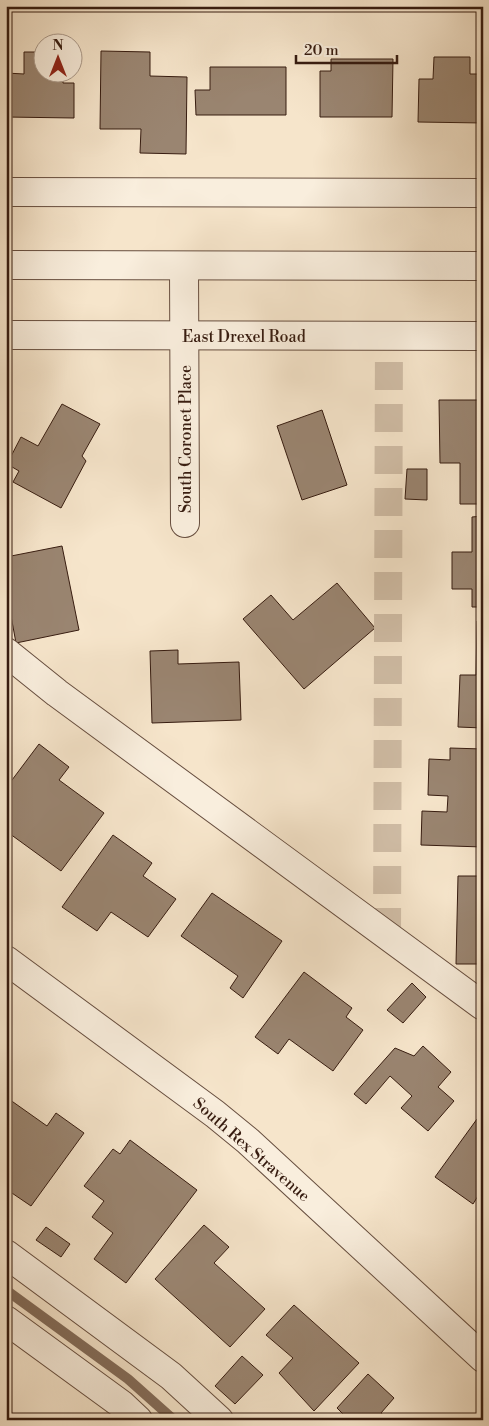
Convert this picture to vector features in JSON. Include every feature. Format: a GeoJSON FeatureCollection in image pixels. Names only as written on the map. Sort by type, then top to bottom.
{"type":"FeatureCollection","features":[{"type":"Feature","properties":{"kind":"street"},"geometry":{"type":"LineString","coordinates":[[6,192],[483,193]]}},
{"type":"Feature","properties":{"kind":"street"},"geometry":{"type":"LineString","coordinates":[[6,265],[483,266]]}},
{"type":"Feature","properties":{"kind":"street","name":"South Coronet Place"},"geometry":{"type":"LineString","coordinates":[[184,266],[185,523]]}},
{"type":"Feature","properties":{"kind":"street","name":"East Drexel Road"},"geometry":{"type":"LineString","coordinates":[[6,335],[483,336]]}},
{"type":"Feature","properties":{"kind":"street"},"geometry":{"type":"LineString","coordinates":[[6,652],[57,693],[483,1006]]}},
{"type":"Feature","properties":{"kind":"street","name":"South Rex Stravenue"},"geometry":{"type":"LineString","coordinates":[[6,960],[248,1141],[478,1343]]}},
{"type":"Feature","properties":{"kind":"street"},"geometry":{"type":"LineString","coordinates":[[6,1254],[171,1376],[219,1420]]}},
{"type":"Feature","properties":{"kind":"street"},"geometry":{"type":"LineString","coordinates":[[6,1320],[121,1404],[138,1420]]}},
{"type":"Feature","properties":{"kind":"building"},"geometry":{"type":"Polygon","coordinates":[[[101,51],[150,52],[150,76],[187,77],[186,154],[140,153],[141,129],[100,129],[101,51]]]}},
{"type":"Feature","properties":{"kind":"building"},"geometry":{"type":"Polygon","coordinates":[[[24,52],[32,52],[32,82],[74,83],[74,118],[6,117],[6,73],[24,74],[24,52]]]}},
{"type":"Feature","properties":{"kind":"building"},"geometry":{"type":"Polygon","coordinates":[[[434,57],[470,57],[470,74],[483,74],[483,123],[418,122],[419,79],[433,79],[434,57]]]}},
{"type":"Feature","properties":{"kind":"building"},"geometry":{"type":"Polygon","coordinates":[[[331,59],[393,59],[392,117],[320,117],[320,71],[331,71],[331,59]]]}},
{"type":"Feature","properties":{"kind":"building"},"geometry":{"type":"Polygon","coordinates":[[[210,67],[286,67],[286,115],[196,115],[195,90],[210,90],[210,67]]]}},
{"type":"Feature","properties":{"kind":"building"},"geometry":{"type":"Polygon","coordinates":[[[439,400],[483,400],[483,504],[460,504],[460,463],[440,463],[439,400]]]}},
{"type":"Feature","properties":{"kind":"building"},"geometry":{"type":"Polygon","coordinates":[[[62,404],[100,424],[82,456],[86,461],[61,508],[13,482],[19,471],[7,464],[21,437],[38,446],[62,404]]]}},
{"type":"Feature","properties":{"kind":"building"},"geometry":{"type":"Polygon","coordinates":[[[322,410],[347,485],[302,500],[277,426],[322,410]]]}},
{"type":"Feature","properties":{"kind":"building"},"geometry":{"type":"Polygon","coordinates":[[[407,469],[427,469],[427,500],[405,499],[407,469]]]}},
{"type":"Feature","properties":{"kind":"building"},"geometry":{"type":"Polygon","coordinates":[[[483,516],[483,607],[472,607],[472,589],[452,589],[452,552],[472,552],[472,517],[483,516]]]}},
{"type":"Feature","properties":{"kind":"building"},"geometry":{"type":"Polygon","coordinates":[[[62,546],[79,630],[16,643],[9,605],[6,606],[6,557],[62,546]]]}},
{"type":"Feature","properties":{"kind":"building"},"geometry":{"type":"Polygon","coordinates":[[[337,583],[375,628],[304,689],[243,619],[271,595],[293,620],[337,583]]]}},
{"type":"Feature","properties":{"kind":"building"},"geometry":{"type":"Polygon","coordinates":[[[477,621],[483,621],[483,728],[458,727],[460,675],[476,675],[477,621]]]}},
{"type":"Feature","properties":{"kind":"building"},"geometry":{"type":"Polygon","coordinates":[[[178,650],[178,664],[239,662],[241,720],[152,723],[150,651],[178,650]]]}},
{"type":"Feature","properties":{"kind":"building"},"geometry":{"type":"Polygon","coordinates":[[[39,744],[69,767],[59,780],[104,813],[61,871],[6,831],[6,788],[39,744]]]}},
{"type":"Feature","properties":{"kind":"building"},"geometry":{"type":"Polygon","coordinates":[[[450,748],[483,749],[483,847],[421,845],[422,811],[447,812],[448,796],[428,795],[429,759],[450,760],[450,748]]]}},
{"type":"Feature","properties":{"kind":"building"},"geometry":{"type":"Polygon","coordinates":[[[113,835],[152,863],[143,876],[176,899],[148,937],[111,912],[97,931],[62,907],[113,835]]]}},
{"type":"Feature","properties":{"kind":"building"},"geometry":{"type":"Polygon","coordinates":[[[458,876],[483,876],[483,964],[456,964],[458,876]]]}},
{"type":"Feature","properties":{"kind":"building"},"geometry":{"type":"Polygon","coordinates":[[[212,893],[282,941],[243,998],[230,988],[238,976],[181,936],[212,893]]]}},
{"type":"Feature","properties":{"kind":"building"},"geometry":{"type":"Polygon","coordinates":[[[304,972],[352,1008],[346,1017],[363,1030],[333,1071],[289,1039],[278,1054],[255,1037],[304,972]]]}},
{"type":"Feature","properties":{"kind":"building"},"geometry":{"type":"Polygon","coordinates":[[[412,983],[426,997],[403,1023],[387,1010],[412,983]]]}},
{"type":"Feature","properties":{"kind":"building"},"geometry":{"type":"Polygon","coordinates":[[[423,1046],[451,1072],[438,1087],[454,1101],[428,1131],[401,1108],[412,1096],[390,1076],[366,1104],[354,1094],[395,1048],[414,1056],[423,1046]]]}},
{"type":"Feature","properties":{"kind":"building"},"geometry":{"type":"Polygon","coordinates":[[[6,1097],[47,1126],[56,1113],[84,1133],[31,1206],[6,1189],[6,1097]]]}},
{"type":"Feature","properties":{"kind":"building"},"geometry":{"type":"Polygon","coordinates":[[[477,1119],[483,1123],[483,1200],[478,1196],[473,1204],[435,1177],[477,1119]]]}},
{"type":"Feature","properties":{"kind":"building"},"geometry":{"type":"Polygon","coordinates":[[[130,1140],[197,1190],[126,1283],[94,1259],[113,1233],[92,1217],[104,1201],[84,1186],[113,1149],[120,1154],[130,1140]]]}},
{"type":"Feature","properties":{"kind":"building"},"geometry":{"type":"Polygon","coordinates":[[[204,1225],[229,1247],[214,1263],[265,1309],[230,1347],[155,1279],[204,1225]]]}},
{"type":"Feature","properties":{"kind":"building"},"geometry":{"type":"Polygon","coordinates":[[[46,1227],[70,1244],[61,1257],[36,1240],[46,1227]]]}},
{"type":"Feature","properties":{"kind":"building"},"geometry":{"type":"Polygon","coordinates":[[[294,1305],[359,1363],[314,1411],[279,1373],[293,1358],[266,1335],[294,1305]]]}},
{"type":"Feature","properties":{"kind":"building"},"geometry":{"type":"Polygon","coordinates":[[[242,1356],[263,1375],[235,1404],[215,1386],[242,1356]]]}},
{"type":"Feature","properties":{"kind":"building"},"geometry":{"type":"Polygon","coordinates":[[[368,1374],[394,1398],[381,1413],[389,1420],[340,1420],[344,1415],[337,1408],[368,1374]]]}},
{"type":"Feature","properties":{"kind":"waterway"},"geometry":{"type":"LineString","coordinates":[[6,1290],[128,1379],[174,1420]]}},
{"type":"Feature","properties":{"kind":"tunnel"},"geometry":{"type":"LineString","coordinates":[[387,936],[389,336]]}}]}
